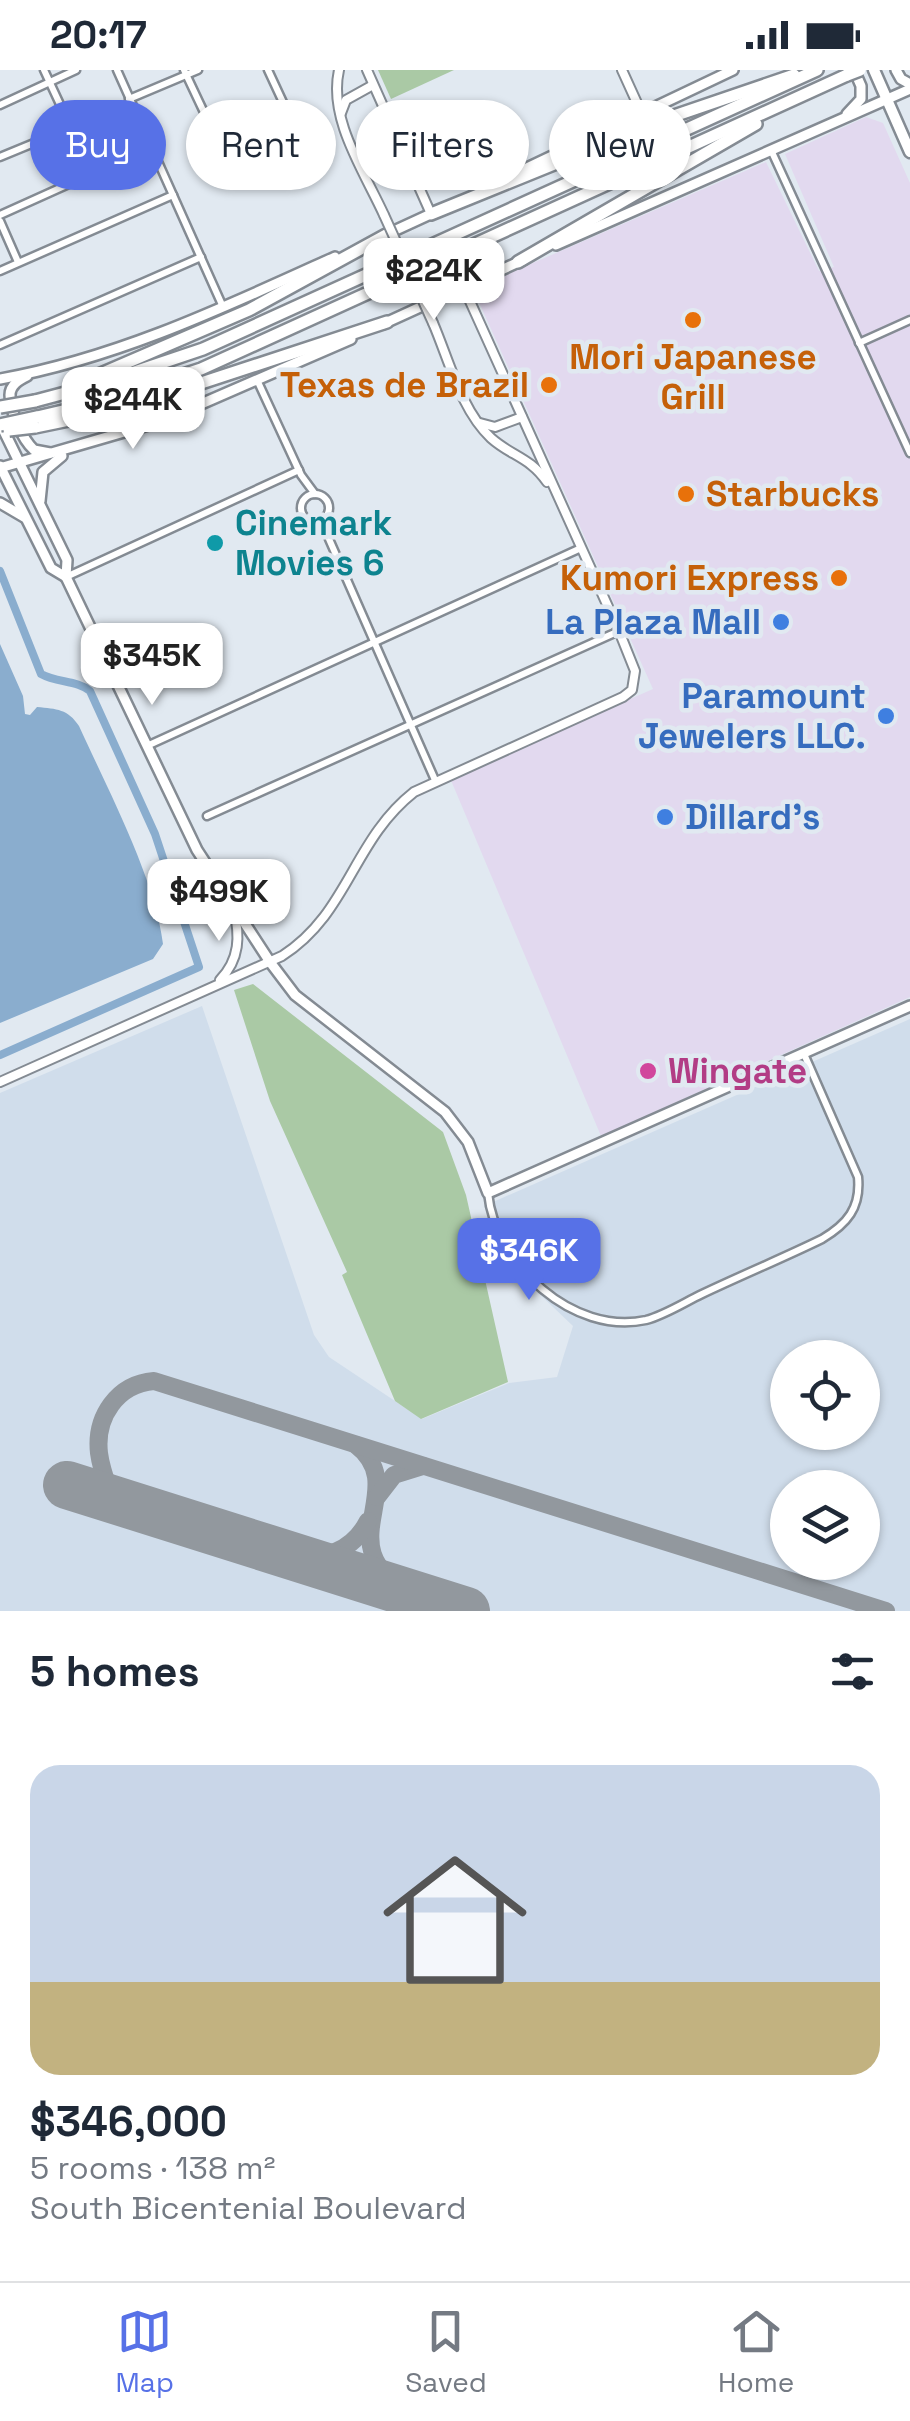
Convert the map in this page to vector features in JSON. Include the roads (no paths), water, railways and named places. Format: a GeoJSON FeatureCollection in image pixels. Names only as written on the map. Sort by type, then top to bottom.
{"type":"FeatureCollection","features":[{"type":"Feature","properties":{"kind":"highway"},"geometry":{"type":"LineString","coordinates":[[431,214],[665,119],[807,70]]}},
{"type":"Feature","properties":{"kind":"highway"},"geometry":{"type":"LineString","coordinates":[[0,407],[99,384],[203,349],[817,70]]}},
{"type":"Feature","properties":{"kind":"highway"},"geometry":{"type":"LineString","coordinates":[[36,422],[201,369],[854,72]]}},
{"type":"Feature","properties":{"kind":"highway"},"geometry":{"type":"LineString","coordinates":[[518,262],[680,171],[799,98]]}},
{"type":"Feature","properties":{"kind":"highway"},"geometry":{"type":"LineString","coordinates":[[35,401],[249,310],[386,234]]}},
{"type":"Feature","properties":{"kind":"highway"},"geometry":{"type":"LineString","coordinates":[[0,426],[122,409],[387,322]]}},
{"type":"Feature","properties":{"kind":"main road"},"geometry":{"type":"LineString","coordinates":[[671,100],[733,70]]}},
{"type":"Feature","properties":{"kind":"main road"},"geometry":{"type":"LineString","coordinates":[[874,70],[910,152]]}},
{"type":"Feature","properties":{"kind":"main road"},"geometry":{"type":"LineString","coordinates":[[66,577],[51,568],[0,468],[162,421],[258,382],[886,100],[910,86],[896,70]]}},
{"type":"Feature","properties":{"kind":"main road"},"geometry":{"type":"LineString","coordinates":[[832,124],[861,99],[862,86],[854,72]]}},
{"type":"Feature","properties":{"kind":"main road"},"geometry":{"type":"LineString","coordinates":[[0,379],[118,348],[224,308],[549,158]]}},
{"type":"Feature","properties":{"kind":"main road"},"geometry":{"type":"LineString","coordinates":[[38,370],[13,386],[10,395],[29,446],[39,452],[61,453]]}},
{"type":"Feature","properties":{"kind":"main road"},"geometry":{"type":"LineString","coordinates":[[0,426],[67,560],[66,577],[197,850],[295,994],[445,1112],[468,1142],[488,1193],[910,1006]]}},
{"type":"Feature","properties":{"kind":"main road"},"geometry":{"type":"LineString","coordinates":[[41,509],[43,472],[75,449]]}},
{"type":"Feature","properties":{"kind":"main road"},"geometry":{"type":"LineString","coordinates":[[0,503],[25,518]]}},
{"type":"Feature","properties":{"kind":"street"},"geometry":{"type":"LineString","coordinates":[[44,70],[58,100]]}},
{"type":"Feature","properties":{"kind":"street"},"geometry":{"type":"LineString","coordinates":[[0,105],[76,70]]}},
{"type":"Feature","properties":{"kind":"street"},"geometry":{"type":"LineString","coordinates":[[116,70],[130,100]]}},
{"type":"Feature","properties":{"kind":"street"},"geometry":{"type":"LineString","coordinates":[[132,100],[198,70]]}},
{"type":"Feature","properties":{"kind":"street"},"geometry":{"type":"LineString","coordinates":[[268,70],[282,100]]}},
{"type":"Feature","properties":{"kind":"street"},"geometry":{"type":"LineString","coordinates":[[339,70],[335,98],[340,118],[478,422],[494,440],[530,461],[558,498]]}},
{"type":"Feature","properties":{"kind":"street"},"geometry":{"type":"LineString","coordinates":[[366,70],[431,214]]}},
{"type":"Feature","properties":{"kind":"street"},"geometry":{"type":"LineString","coordinates":[[622,70],[636,100]]}},
{"type":"Feature","properties":{"kind":"street"},"geometry":{"type":"LineString","coordinates":[[185,73],[198,100]]}},
{"type":"Feature","properties":{"kind":"street"},"geometry":{"type":"LineString","coordinates":[[340,118],[346,100],[373,85]]}},
{"type":"Feature","properties":{"kind":"street"},"geometry":{"type":"LineString","coordinates":[[0,157],[30,145]]}},
{"type":"Feature","properties":{"kind":"street"},"geometry":{"type":"LineString","coordinates":[[771,150],[910,453]]}},
{"type":"Feature","properties":{"kind":"street"},"geometry":{"type":"LineString","coordinates":[[166,179],[224,308]]}},
{"type":"Feature","properties":{"kind":"street"},"geometry":{"type":"LineString","coordinates":[[18,262],[0,218],[60,190]]}},
{"type":"Feature","properties":{"kind":"street"},"geometry":{"type":"LineString","coordinates":[[0,271],[173,194]]}},
{"type":"Feature","properties":{"kind":"street"},"geometry":{"type":"LineString","coordinates":[[0,346],[201,257]]}},
{"type":"Feature","properties":{"kind":"street"},"geometry":{"type":"LineString","coordinates":[[0,1082],[270,962],[304,940],[332,910],[360,853],[388,814],[414,792],[624,697],[635,684],[635,670],[619,631],[464,288]]}},
{"type":"Feature","properties":{"kind":"street"},"geometry":{"type":"LineString","coordinates":[[859,343],[910,320]]}},
{"type":"Feature","properties":{"kind":"street"},"geometry":{"type":"LineString","coordinates":[[258,382],[300,472],[316,494],[328,502],[329,539]]}},
{"type":"Feature","properties":{"kind":"street"},"geometry":{"type":"LineString","coordinates":[[478,422],[496,427],[522,416]]}},
{"type":"Feature","properties":{"kind":"street"},"geometry":{"type":"LineString","coordinates":[[300,472],[305,499],[302,513],[329,539],[435,780]]}},
{"type":"Feature","properties":{"kind":"street"},"geometry":{"type":"LineString","coordinates":[[66,577],[300,472]]}},
{"type":"Feature","properties":{"kind":"street"},"geometry":{"type":"LineString","coordinates":[[305,499],[316,494]]}},
{"type":"Feature","properties":{"kind":"street"},"geometry":{"type":"LineString","coordinates":[[314,521],[326,517]]}},
{"type":"Feature","properties":{"kind":"street"},"geometry":{"type":"LineString","coordinates":[[149,745],[581,548]]}},
{"type":"Feature","properties":{"kind":"street"},"geometry":{"type":"LineString","coordinates":[[207,816],[619,631]]}},
{"type":"Feature","properties":{"kind":"street"},"geometry":{"type":"LineString","coordinates":[[215,986],[226,974],[239,943],[233,905]]}},
{"type":"Feature","properties":{"kind":"street"},"geometry":{"type":"LineString","coordinates":[[488,1193],[514,1261],[537,1287],[572,1309],[606,1320],[646,1320],[822,1239],[840,1228],[854,1210],[858,1178],[804,1054]]}},
{"type":"Feature","properties":{"kind":"water"},"geometry":{"type":"Polygon","coordinates":[[[0,644],[23,696],[25,714],[30,715],[37,707],[56,709],[71,716],[79,726],[140,862],[163,944],[153,959],[0,1023],[0,644]]]}},
{"type":"Feature","properties":{"kind":"waterway"},"geometry":{"type":"LineString","coordinates":[[0,571],[41,674],[90,691],[155,834],[199,967],[0,1055]]}},
{"type":"Feature","properties":{"kind":"place","name":"Mori Japanese Grill"},"geometry":{"type":"Point","coordinates":[693,320]}},
{"type":"Feature","properties":{"kind":"place","name":"Texas de Brazil"},"geometry":{"type":"Point","coordinates":[549,385]}},
{"type":"Feature","properties":{"kind":"place","name":"Starbucks"},"geometry":{"type":"Point","coordinates":[686,494]}},
{"type":"Feature","properties":{"kind":"place","name":"Cinemark Movies 6"},"geometry":{"type":"Point","coordinates":[215,543]}},
{"type":"Feature","properties":{"kind":"place","name":"Kumori Express"},"geometry":{"type":"Point","coordinates":[839,578]}},
{"type":"Feature","properties":{"kind":"place","name":"La Plaza Mall"},"geometry":{"type":"Point","coordinates":[781,622]}},
{"type":"Feature","properties":{"kind":"place","name":"Paramount Jewelers LLC."},"geometry":{"type":"Point","coordinates":[886,716]}},
{"type":"Feature","properties":{"kind":"place","name":"Dillard's"},"geometry":{"type":"Point","coordinates":[665,817]}},
{"type":"Feature","properties":{"kind":"place","name":"Wingate"},"geometry":{"type":"Point","coordinates":[648,1071]}}]}
